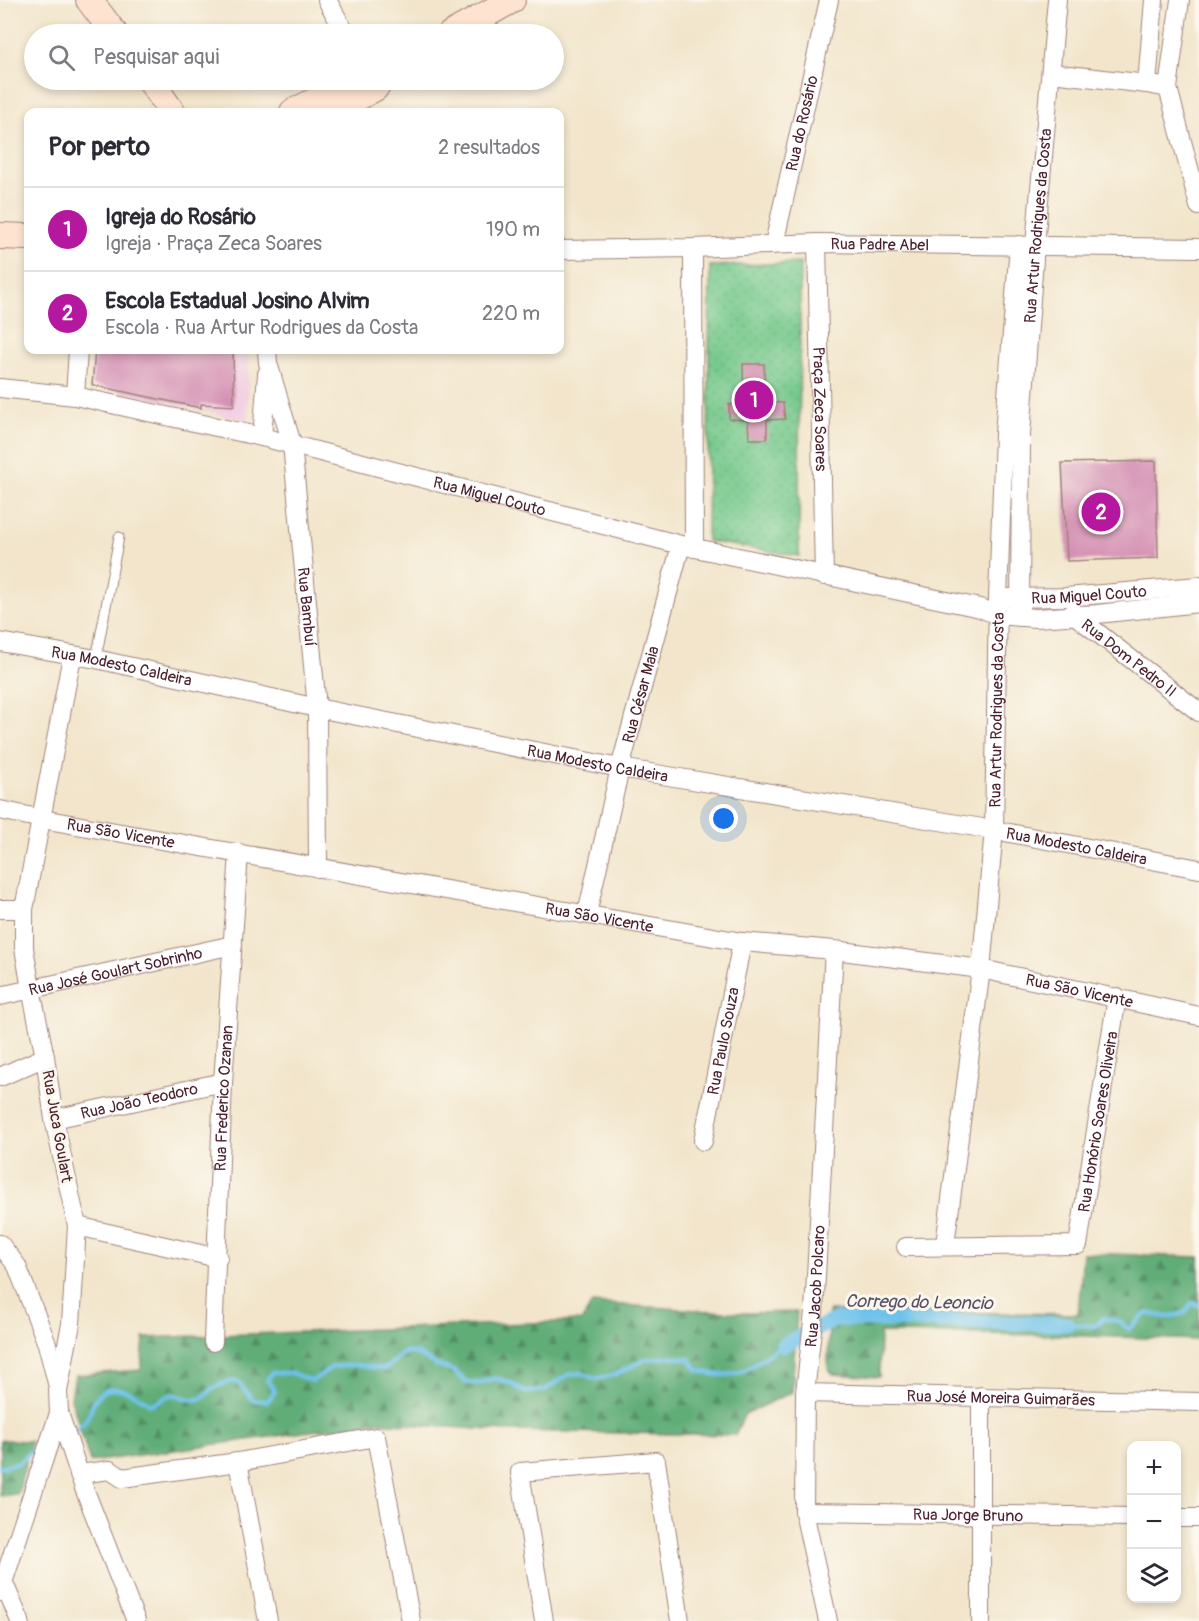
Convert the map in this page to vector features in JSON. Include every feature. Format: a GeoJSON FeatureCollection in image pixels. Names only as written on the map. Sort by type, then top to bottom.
{"type":"FeatureCollection","features":[{"type":"Feature","properties":{"kind":"main road"},"geometry":{"type":"LineString","coordinates":[[89,0],[107,24]]}},
{"type":"Feature","properties":{"kind":"main road"},"geometry":{"type":"LineString","coordinates":[[468,24],[506,1]]}},
{"type":"Feature","properties":{"kind":"main road"},"geometry":{"type":"LineString","coordinates":[[157,90],[169,108]]}},
{"type":"Feature","properties":{"kind":"main road"},"geometry":{"type":"LineString","coordinates":[[303,108],[350,90]]}},
{"type":"Feature","properties":{"kind":"main road"},"geometry":{"type":"LineString","coordinates":[[336,108],[360,90]]}},
{"type":"Feature","properties":{"kind":"main road"},"geometry":{"type":"LineString","coordinates":[[0,236],[24,237]]}},
{"type":"Feature","properties":{"kind":"street"},"geometry":{"type":"LineString","coordinates":[[327,0],[340,24]]}},
{"type":"Feature","properties":{"kind":"street","name":"Rua do Rosário"},"geometry":{"type":"LineString","coordinates":[[774,244],[829,0]]}},
{"type":"Feature","properties":{"kind":"street","name":"Rua Artur Rodrigues da Costa"},"geometry":{"type":"LineString","coordinates":[[945,1245],[981,969],[994,830],[998,607],[1027,245],[1051,74],[1057,0]]}},
{"type":"Feature","properties":{"kind":"street"},"geometry":{"type":"LineString","coordinates":[[1147,84],[1154,0]]}},
{"type":"Feature","properties":{"kind":"street"},"geometry":{"type":"LineString","coordinates":[[1180,0],[1168,88],[1199,206]]}},
{"type":"Feature","properties":{"kind":"street"},"geometry":{"type":"LineString","coordinates":[[1051,74],[1168,88]]}},
{"type":"Feature","properties":{"kind":"street","name":"Rua Padre Abel"},"geometry":{"type":"LineString","coordinates":[[564,250],[817,243],[1199,248]]}},
{"type":"Feature","properties":{"kind":"street","name":"Praça Zeca Soares"},"geometry":{"type":"LineString","coordinates":[[817,243],[824,576]]}},
{"type":"Feature","properties":{"kind":"street"},"geometry":{"type":"LineString","coordinates":[[688,547],[693,248]]}},
{"type":"Feature","properties":{"kind":"street"},"geometry":{"type":"LineString","coordinates":[[75,396],[78,354]]}},
{"type":"Feature","properties":{"kind":"street"},"geometry":{"type":"LineString","coordinates":[[262,437],[268,356]]}},
{"type":"Feature","properties":{"kind":"street","name":"Rua Bambuí"},"geometry":{"type":"LineString","coordinates":[[268,356],[292,444],[317,708],[318,868]]}},
{"type":"Feature","properties":{"kind":"street","name":"Rua Miguel Couto"},"geometry":{"type":"LineString","coordinates":[[0,388],[75,396],[262,437],[688,547],[980,608],[998,607],[1019,597],[1066,597],[1199,586]]}},
{"type":"Feature","properties":{"kind":"street","name":"Rua Artur Rodrigues da Costa"},"geometry":{"type":"LineString","coordinates":[[1013,435],[1020,617]]}},
{"type":"Feature","properties":{"kind":"street","name":"Rua César Maia"},"geometry":{"type":"LineString","coordinates":[[587,914],[620,768],[688,547]]}},
{"type":"Feature","properties":{"kind":"street"},"geometry":{"type":"LineString","coordinates":[[1111,644],[1113,630],[1126,611],[1116,608],[1113,601],[1119,591]]}},
{"type":"Feature","properties":{"kind":"street","name":"Rua Dom Pedro II"},"geometry":{"type":"LineString","coordinates":[[1066,597],[1076,616],[1199,712]]}},
{"type":"Feature","properties":{"kind":"street","name":"Rua Miguel Couto"},"geometry":{"type":"LineString","coordinates":[[998,607],[1020,617],[1076,616],[1199,603]]}},
{"type":"Feature","properties":{"kind":"street","name":"Rua Modesto Caldeira"},"geometry":{"type":"LineString","coordinates":[[0,642],[96,659],[317,708],[620,768],[994,830],[1199,869]]}},
{"type":"Feature","properties":{"kind":"street","name":"Rua Juca Goulart"},"geometry":{"type":"LineString","coordinates":[[1,1585],[59,1413],[58,1391],[70,1324],[77,1226],[54,1119],[45,1056],[24,948],[24,909],[72,656]]}},
{"type":"Feature","properties":{"kind":"street","name":"Rua São Vicente"},"geometry":{"type":"LineString","coordinates":[[0,810],[742,942],[834,950],[981,969],[1199,1016]]}},
{"type":"Feature","properties":{"kind":"street","name":"Rua Frederico Ozanan"},"geometry":{"type":"LineString","coordinates":[[213,1342],[223,1082],[239,853]]}},
{"type":"Feature","properties":{"kind":"street"},"geometry":{"type":"LineString","coordinates":[[0,909],[24,909]]}},
{"type":"Feature","properties":{"kind":"street","name":"Rua Paulo Souza"},"geometry":{"type":"LineString","coordinates":[[703,1141],[742,942]]}},
{"type":"Feature","properties":{"kind":"street","name":"Rua José Goulart Sobrinho"},"geometry":{"type":"LineString","coordinates":[[0,996],[233,945]]}},
{"type":"Feature","properties":{"kind":"street","name":"Rua Jacob Polcaro"},"geometry":{"type":"LineString","coordinates":[[828,1621],[804,1512],[805,1393],[814,1312],[834,950]]}},
{"type":"Feature","properties":{"kind":"street","name":"Rua Honório Soares Oliveira"},"geometry":{"type":"LineString","coordinates":[[945,1245],[1078,1245],[1117,997]]}},
{"type":"Feature","properties":{"kind":"street"},"geometry":{"type":"LineString","coordinates":[[0,1077],[45,1056]]}},
{"type":"Feature","properties":{"kind":"street","name":"Rua João Teodoro"},"geometry":{"type":"LineString","coordinates":[[54,1119],[223,1082]]}},
{"type":"Feature","properties":{"kind":"street"},"geometry":{"type":"LineString","coordinates":[[77,1226],[218,1258]]}},
{"type":"Feature","properties":{"kind":"street"},"geometry":{"type":"LineString","coordinates":[[0,1244],[17,1266],[47,1344],[58,1391]]}},
{"type":"Feature","properties":{"kind":"street"},"geometry":{"type":"LineString","coordinates":[[906,1247],[945,1245]]}},
{"type":"Feature","properties":{"kind":"street","name":"Rua José Moreira Guimarães"},"geometry":{"type":"LineString","coordinates":[[805,1393],[1199,1402]]}},
{"type":"Feature","properties":{"kind":"street"},"geometry":{"type":"LineString","coordinates":[[981,1396],[981,1621]]}},
{"type":"Feature","properties":{"kind":"street"},"geometry":{"type":"LineString","coordinates":[[59,1413],[76,1467],[136,1621]]}},
{"type":"Feature","properties":{"kind":"street"},"geometry":{"type":"LineString","coordinates":[[39,1472],[52,1458],[66,1456],[76,1467],[122,1478],[238,1462],[376,1437],[411,1621]]}},
{"type":"Feature","properties":{"kind":"street"},"geometry":{"type":"LineString","coordinates":[[544,1621],[520,1472],[656,1461],[680,1621]]}},
{"type":"Feature","properties":{"kind":"street"},"geometry":{"type":"LineString","coordinates":[[238,1462],[268,1621]]}},
{"type":"Feature","properties":{"kind":"street","name":"Rua Jorge Bruno"},"geometry":{"type":"LineString","coordinates":[[804,1512],[1127,1517]]}},
{"type":"Feature","properties":{"kind":"street"},"geometry":{"type":"LineString","coordinates":[[1181,1518],[1199,1518]]}},
{"type":"Feature","properties":{"kind":"street"},"geometry":{"type":"LineString","coordinates":[[1,1585],[20,1621]]}},
{"type":"Feature","properties":{"kind":"lane"},"geometry":{"type":"LineString","coordinates":[[96,659],[119,537]]}},
{"type":"Feature","properties":{"kind":"shaded area"},"geometry":{"type":"Polygon","coordinates":[[[92,354],[249,354],[248,421],[90,386],[92,354]]]}},
{"type":"Feature","properties":{"kind":"green space"},"geometry":{"type":"Polygon","coordinates":[[[800,263],[799,556],[707,541],[710,266],[800,263]]]}},
{"type":"Feature","properties":{"kind":"green space"},"geometry":{"type":"Polygon","coordinates":[[[1083,1253],[1199,1257],[1199,1340],[1063,1335],[880,1333],[879,1377],[833,1374],[828,1368],[829,1311],[1078,1314],[1083,1253]]]}},
{"type":"Feature","properties":{"kind":"green space"},"geometry":{"type":"Polygon","coordinates":[[[592,1303],[741,1313],[797,1312],[792,1392],[745,1414],[735,1435],[507,1431],[375,1422],[90,1462],[71,1398],[75,1375],[141,1370],[144,1338],[582,1321],[592,1303]]]}},
{"type":"Feature","properties":{"kind":"green space"},"geometry":{"type":"Polygon","coordinates":[[[0,1440],[31,1441],[18,1494],[0,1496],[0,1440]]]}},
{"type":"Feature","properties":{"kind":"building"},"geometry":{"type":"Polygon","coordinates":[[[95,354],[233,354],[234,406],[201,404],[201,408],[92,385],[95,354]]]}},
{"type":"Feature","properties":{"kind":"building"},"geometry":{"type":"Polygon","coordinates":[[[743,364],[764,364],[765,402],[783,403],[785,419],[767,420],[767,439],[749,439],[748,420],[729,419],[729,405],[744,403],[743,364]]]}},
{"type":"Feature","properties":{"kind":"building"},"geometry":{"type":"Polygon","coordinates":[[[1156,461],[1158,558],[1067,561],[1062,463],[1156,461]]]}},
{"type":"Feature","properties":{"kind":"waterway","name":"Corrego do Leoncio"},"geometry":{"type":"LineString","coordinates":[[1067,1324],[1095,1326],[1104,1318],[1118,1321],[1129,1329],[1147,1313],[1166,1317],[1185,1313],[1192,1303],[1199,1305]]}},
{"type":"Feature","properties":{"kind":"waterway","name":"Corrego do Leoncio"},"geometry":{"type":"LineString","coordinates":[[783,1345],[837,1319],[1067,1324]]}},
{"type":"Feature","properties":{"kind":"waterway","name":"Corrego do Leoncio"},"geometry":{"type":"LineString","coordinates":[[69,1433],[75,1430],[90,1413],[100,1393],[107,1390],[129,1392],[150,1404],[172,1395],[192,1400],[199,1399],[219,1385],[237,1381],[253,1400],[268,1401],[275,1391],[267,1380],[272,1373],[291,1373],[312,1381],[332,1367],[356,1365],[385,1369],[405,1352],[418,1354],[436,1365],[454,1371],[466,1382],[480,1383],[495,1378],[511,1383],[525,1392],[545,1390],[568,1375],[582,1373],[595,1379],[614,1375],[647,1359],[672,1357],[690,1359],[697,1370],[712,1374],[734,1374],[752,1366],[783,1345]]}},
{"type":"Feature","properties":{"kind":"waterway","name":"Corrego do Leoncio"},"geometry":{"type":"LineString","coordinates":[[0,1467],[19,1463],[44,1442]]}},
{"type":"Feature","properties":{"kind":"place","name":"Igreja do Rosário"},"geometry":{"type":"Point","coordinates":[754,400]}},
{"type":"Feature","properties":{"kind":"place","name":"Escola Estadual Josino Alvim"},"geometry":{"type":"Point","coordinates":[1101,512]}}]}
